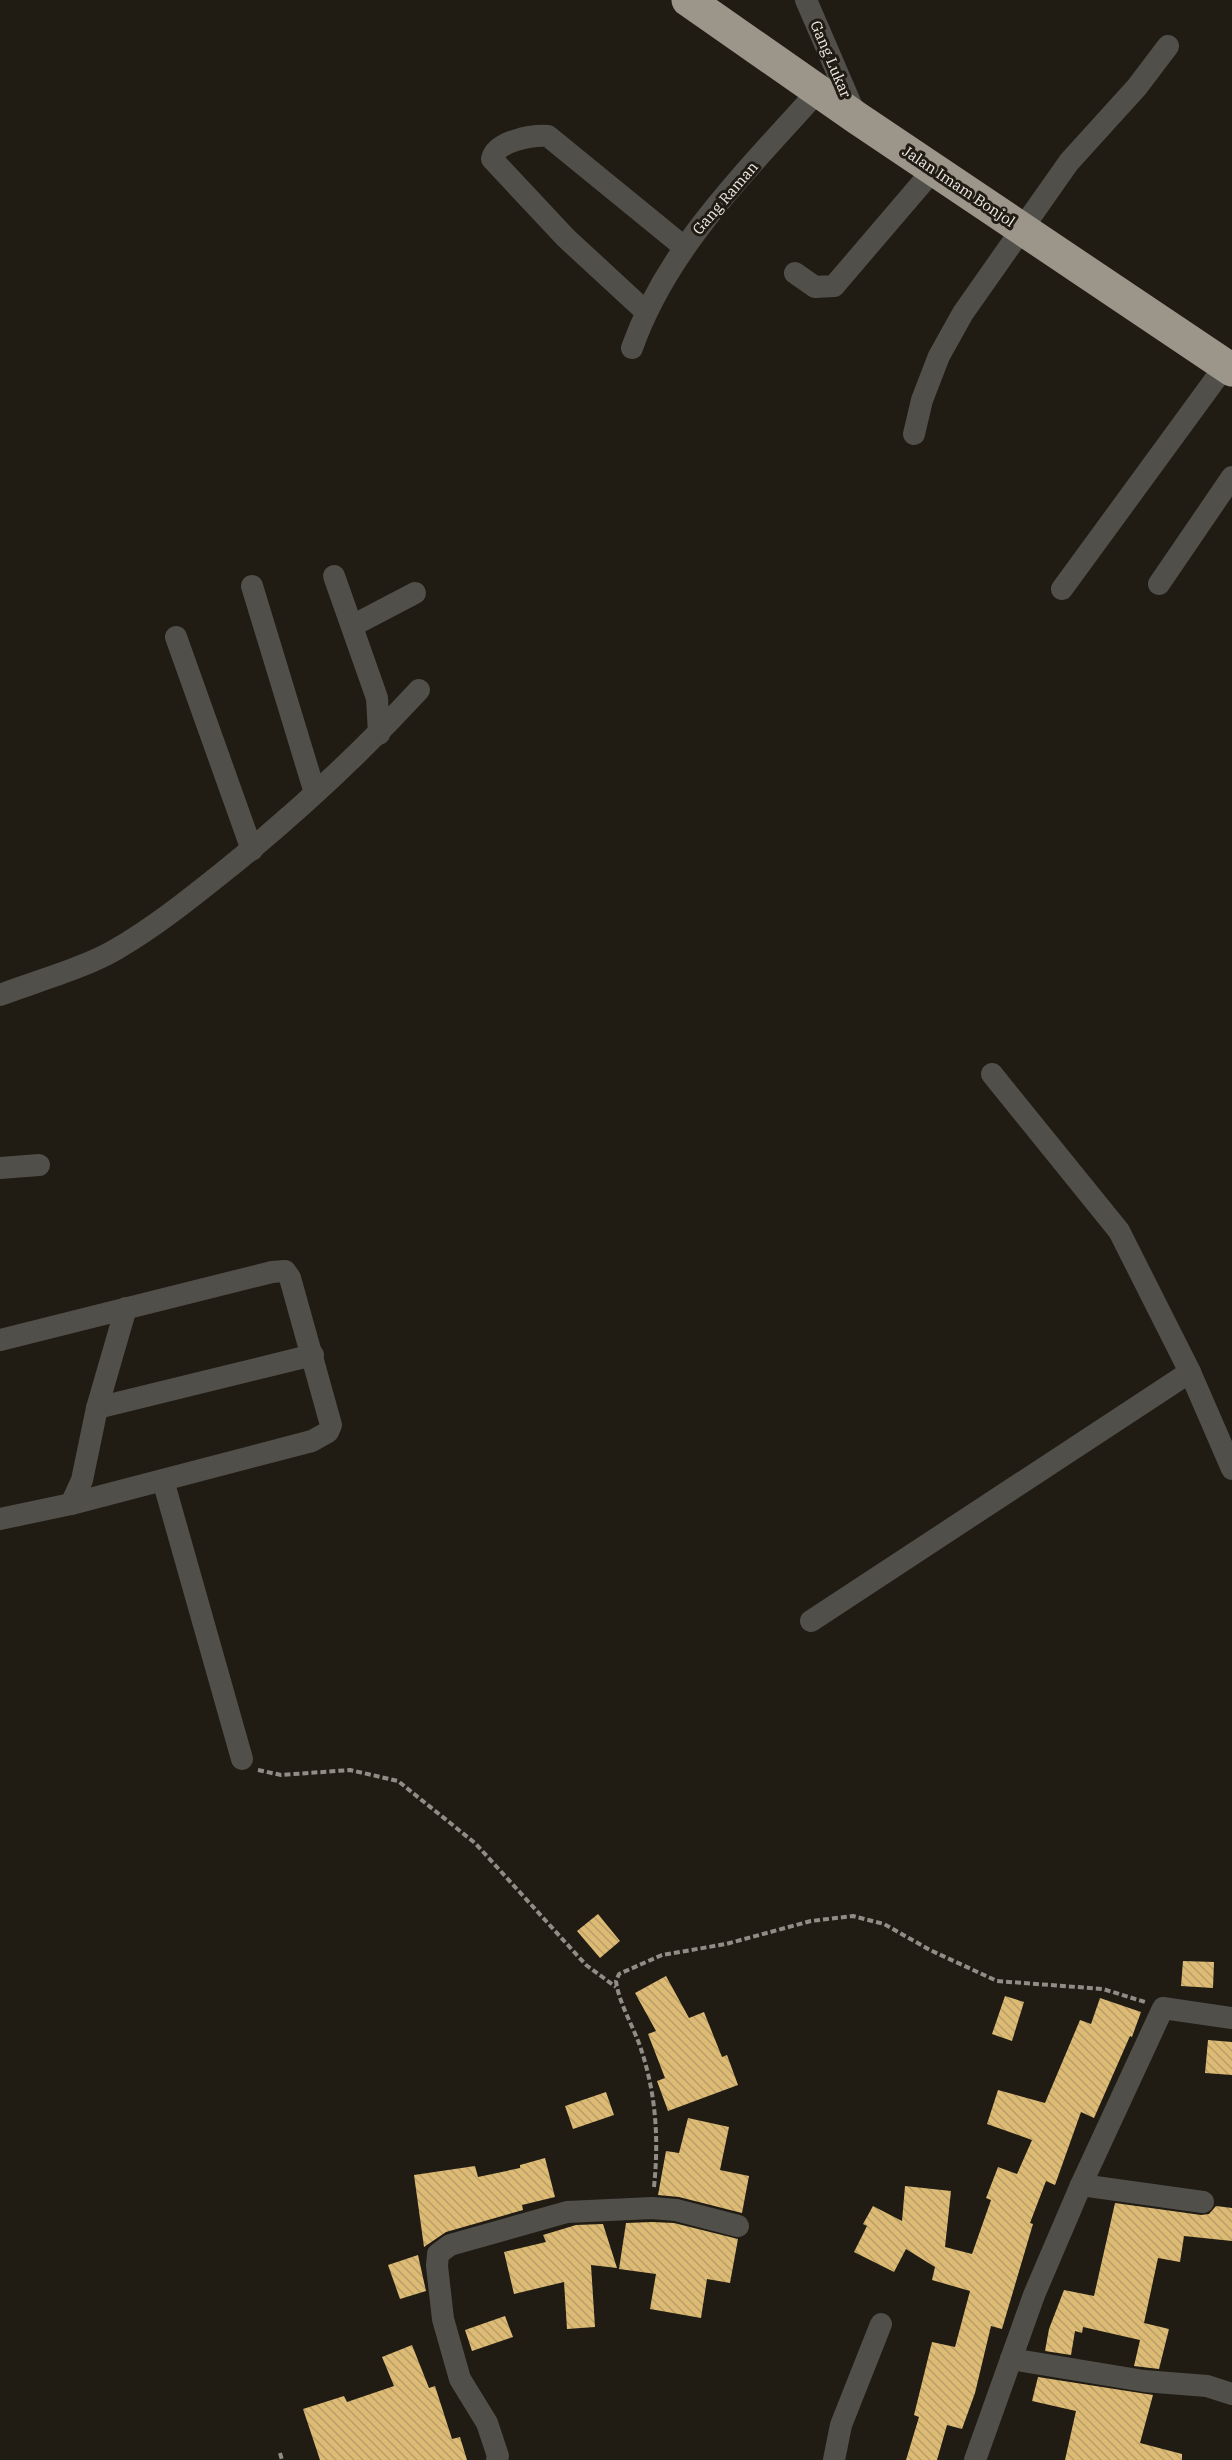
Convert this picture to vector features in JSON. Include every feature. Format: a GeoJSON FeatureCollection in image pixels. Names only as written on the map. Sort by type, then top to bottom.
{"type":"FeatureCollection","features":[{"type":"Feature","properties":{"kind":"highway","name":"Jalan Imam Bonjol"},"geometry":{"type":"LineString","coordinates":[[688,0],[857,118],[1228,368]]}},
{"type":"Feature","properties":{"kind":"street","name":"Gang Lukar"},"geometry":{"type":"LineString","coordinates":[[806,0],[857,118]]}},
{"type":"Feature","properties":{"kind":"street"},"geometry":{"type":"LineString","coordinates":[[914,434],[922,399],[939,356],[963,313],[1069,162],[1137,87],[1168,46]]}},
{"type":"Feature","properties":{"kind":"street","name":"Gang Raman"},"geometry":{"type":"LineString","coordinates":[[632,348],[645,311],[697,228],[819,91]]}},
{"type":"Feature","properties":{"kind":"street"},"geometry":{"type":"LineString","coordinates":[[645,311],[566,238],[492,159],[494,154],[498,148],[511,143],[548,136],[684,247]]}},
{"type":"Feature","properties":{"kind":"street"},"geometry":{"type":"LineString","coordinates":[[795,273],[815,287],[834,286],[934,169]]}},
{"type":"Feature","properties":{"kind":"street"},"geometry":{"type":"LineString","coordinates":[[1062,589],[1228,368]]}},
{"type":"Feature","properties":{"kind":"street"},"geometry":{"type":"LineString","coordinates":[[1159,584],[1232,477]]}},
{"type":"Feature","properties":{"kind":"street"},"geometry":{"type":"LineString","coordinates":[[334,576],[377,698],[379,734]]}},
{"type":"Feature","properties":{"kind":"street"},"geometry":{"type":"LineString","coordinates":[[252,586],[315,794]]}},
{"type":"Feature","properties":{"kind":"street"},"geometry":{"type":"LineString","coordinates":[[352,626],[415,593]]}},
{"type":"Feature","properties":{"kind":"street"},"geometry":{"type":"LineString","coordinates":[[176,637],[252,850]]}},
{"type":"Feature","properties":{"kind":"street"},"geometry":{"type":"LineString","coordinates":[[0,995],[113,951],[173,912],[252,850],[315,794],[379,734],[419,690]]}},
{"type":"Feature","properties":{"kind":"street"},"geometry":{"type":"LineString","coordinates":[[992,1074],[1119,1231],[1190,1372],[1232,1469]]}},
{"type":"Feature","properties":{"kind":"street"},"geometry":{"type":"LineString","coordinates":[[0,1168],[39,1165]]}},
{"type":"Feature","properties":{"kind":"street"},"geometry":{"type":"LineString","coordinates":[[0,1340],[285,1271],[290,1278],[331,1425],[328,1432],[312,1441],[71,1504],[0,1519]]}},
{"type":"Feature","properties":{"kind":"street"},"geometry":{"type":"LineString","coordinates":[[71,1504],[82,1480],[97,1408],[126,1308]]}},
{"type":"Feature","properties":{"kind":"street"},"geometry":{"type":"LineString","coordinates":[[97,1408],[313,1355]]}},
{"type":"Feature","properties":{"kind":"street"},"geometry":{"type":"LineString","coordinates":[[811,1621],[1190,1372]]}},
{"type":"Feature","properties":{"kind":"street"},"geometry":{"type":"LineString","coordinates":[[163,1480],[242,1759]]}},
{"type":"Feature","properties":{"kind":"street"},"geometry":{"type":"LineString","coordinates":[[975,2460],[1034,2295],[1081,2185],[1163,2008],[1232,2018]]}},
{"type":"Feature","properties":{"kind":"street"},"geometry":{"type":"LineString","coordinates":[[1081,2185],[1203,2202]]}},
{"type":"Feature","properties":{"kind":"street"},"geometry":{"type":"LineString","coordinates":[[497,2460],[498,2456],[487,2423],[460,2379],[443,2319],[437,2266],[438,2254],[450,2245],[567,2212],[652,2208],[676,2210],[738,2226]]}},
{"type":"Feature","properties":{"kind":"street"},"geometry":{"type":"LineString","coordinates":[[834,2460],[841,2426],[881,2324]]}},
{"type":"Feature","properties":{"kind":"street"},"geometry":{"type":"LineString","coordinates":[[1011,2359],[1144,2381],[1207,2386],[1232,2394]]}},
{"type":"Feature","properties":{"kind":"path"},"geometry":{"type":"LineString","coordinates":[[242,1759],[260,1771],[281,1775],[350,1770],[398,1781],[475,1843],[586,1965],[616,1988],[651,2079],[657,2117],[657,2155],[652,2208]]}},
{"type":"Feature","properties":{"kind":"path"},"geometry":{"type":"LineString","coordinates":[[616,1988],[619,1974],[662,1955],[737,1942],[811,1921],[853,1917],[884,1924],[930,1950],[997,1981],[1103,1989],[1163,2008]]}},
{"type":"Feature","properties":{"kind":"path"},"geometry":{"type":"LineString","coordinates":[[280,2453],[282,2460]]}},
{"type":"Feature","properties":{"kind":"building"},"geometry":{"type":"Polygon","coordinates":[[[598,1914],[620,1941],[600,1958],[577,1931],[598,1914]]]}},
{"type":"Feature","properties":{"kind":"building"},"geometry":{"type":"Polygon","coordinates":[[[1183,1961],[1214,1962],[1213,1988],[1181,1986],[1183,1961]]]}},
{"type":"Feature","properties":{"kind":"building"},"geometry":{"type":"Polygon","coordinates":[[[666,1976],[689,2018],[704,2012],[722,2057],[727,2055],[738,2085],[668,2111],[657,2081],[665,2078],[648,2034],[656,2031],[635,1993],[666,1976]]]}},
{"type":"Feature","properties":{"kind":"building"},"geometry":{"type":"Polygon","coordinates":[[[1005,1996],[1024,2002],[1012,2041],[992,2034],[1005,1996]]]}},
{"type":"Feature","properties":{"kind":"building"},"geometry":{"type":"Polygon","coordinates":[[[1100,1998],[1141,2012],[1132,2037],[1130,2036],[1094,2118],[1081,2112],[1055,2185],[1046,2181],[1030,2223],[1033,2224],[1002,2329],[991,2326],[975,2393],[962,2429],[947,2425],[937,2460],[906,2460],[919,2417],[914,2415],[932,2342],[955,2347],[970,2291],[932,2280],[935,2267],[906,2249],[894,2272],[854,2252],[867,2226],[863,2224],[873,2206],[902,2221],[905,2186],[951,2191],[945,2247],[972,2254],[991,2200],[986,2198],[998,2167],[1017,2174],[1032,2140],[987,2124],[998,2090],[1045,2103],[1080,2020],[1091,2024],[1100,1998]]]}},
{"type":"Feature","properties":{"kind":"building"},"geometry":{"type":"Polygon","coordinates":[[[1208,2040],[1232,2042],[1232,2075],[1205,2073],[1208,2040]]]}},
{"type":"Feature","properties":{"kind":"building"},"geometry":{"type":"Polygon","coordinates":[[[606,2092],[614,2115],[573,2129],[565,2106],[606,2092]]]}},
{"type":"Feature","properties":{"kind":"building"},"geometry":{"type":"Polygon","coordinates":[[[688,2118],[729,2127],[720,2170],[749,2176],[742,2213],[679,2197],[658,2195],[666,2151],[679,2153],[688,2118]]]}},
{"type":"Feature","properties":{"kind":"building"},"geometry":{"type":"Polygon","coordinates":[[[545,2158],[555,2197],[522,2205],[523,2210],[446,2232],[424,2247],[414,2175],[475,2166],[478,2177],[520,2168],[520,2165],[545,2158]]]}},
{"type":"Feature","properties":{"kind":"building"},"geometry":{"type":"Polygon","coordinates":[[[1115,2203],[1201,2215],[1209,2214],[1216,2206],[1232,2208],[1232,2241],[1184,2236],[1180,2262],[1158,2258],[1144,2323],[1169,2329],[1159,2369],[1134,2366],[1140,2340],[1083,2327],[1082,2333],[1075,2331],[1071,2355],[1045,2351],[1049,2329],[1064,2290],[1094,2296],[1115,2203]]]}},
{"type":"Feature","properties":{"kind":"building"},"geometry":{"type":"Polygon","coordinates":[[[626,2223],[674,2223],[738,2239],[730,2283],[707,2279],[701,2318],[650,2309],[656,2274],[619,2269],[626,2223]]]}},
{"type":"Feature","properties":{"kind":"building"},"geometry":{"type":"Polygon","coordinates":[[[603,2224],[617,2268],[591,2265],[595,2327],[567,2329],[564,2282],[514,2294],[504,2252],[546,2242],[543,2235],[576,2225],[603,2224]]]}},
{"type":"Feature","properties":{"kind":"building"},"geometry":{"type":"Polygon","coordinates":[[[418,2255],[426,2291],[400,2299],[388,2265],[418,2255]]]}},
{"type":"Feature","properties":{"kind":"building"},"geometry":{"type":"Polygon","coordinates":[[[505,2316],[513,2337],[472,2351],[465,2330],[505,2316]]]}},
{"type":"Feature","properties":{"kind":"building"},"geometry":{"type":"Polygon","coordinates":[[[412,2345],[429,2388],[435,2386],[452,2439],[460,2437],[467,2460],[320,2460],[303,2409],[344,2396],[347,2402],[394,2386],[382,2357],[412,2345]]]}},
{"type":"Feature","properties":{"kind":"building"},"geometry":{"type":"Polygon","coordinates":[[[1038,2377],[1153,2395],[1140,2443],[1182,2454],[1182,2460],[1065,2460],[1076,2411],[1032,2401],[1038,2377]]]}}]}
